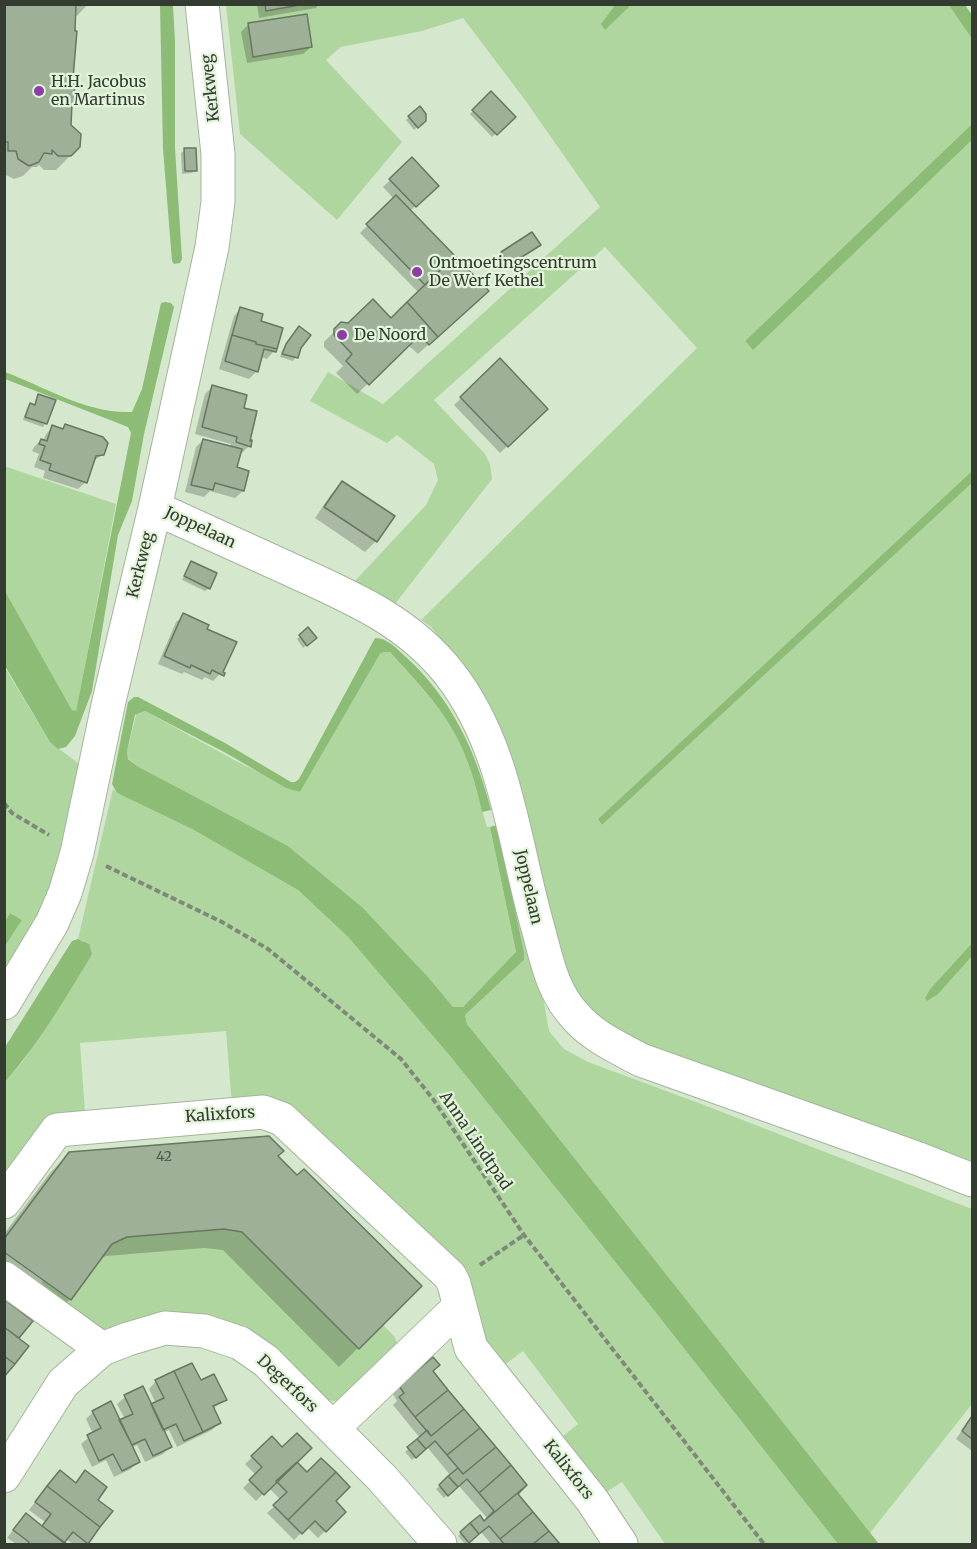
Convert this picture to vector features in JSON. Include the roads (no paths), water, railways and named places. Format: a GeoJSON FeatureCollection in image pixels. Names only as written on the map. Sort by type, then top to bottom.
{"type":"FeatureCollection","features":[{"type":"Feature","properties":{"kind":"street","name":"Kerkweg"},"geometry":{"type":"LineString","coordinates":[[4,1002],[52,923],[65,893],[77,853],[109,701],[155,508],[212,247],[218,202],[218,154],[202,4]]}},
{"type":"Feature","properties":{"kind":"street","name":"Joppelaan"},"geometry":{"type":"LineString","coordinates":[[155,508],[365,604],[410,633],[449,673],[480,722],[496,761],[512,813],[530,899],[554,987],[584,1024],[605,1041],[641,1060],[899,1151],[972,1180]]}},
{"type":"Feature","properties":{"kind":"street","name":"Kalixfors"},"geometry":{"type":"LineString","coordinates":[[4,1202],[57,1130],[263,1112],[282,1119],[445,1270],[457,1295],[471,1348],[592,1500],[621,1545]]}},
{"type":"Feature","properties":{"kind":"street"},"geometry":{"type":"LineString","coordinates":[[4,1278],[102,1349]]}},
{"type":"Feature","properties":{"kind":"street"},"geometry":{"type":"LineString","coordinates":[[333,1428],[457,1295]]}},
{"type":"Feature","properties":{"kind":"street","name":"Degerfors"},"geometry":{"type":"LineString","coordinates":[[4,1476],[63,1383],[102,1349],[128,1338],[165,1328],[204,1331],[240,1343],[266,1362],[382,1478],[441,1545]]}},
{"type":"Feature","properties":{"kind":"place","name":"H.H. Jacobus en Martinus"},"geometry":{"type":"Point","coordinates":[39,91]}},
{"type":"Feature","properties":{"kind":"place","name":"Ontmoetingscentrum De Werf Kethel"},"geometry":{"type":"Point","coordinates":[417,272]}},
{"type":"Feature","properties":{"kind":"place","name":"De Noord"},"geometry":{"type":"Point","coordinates":[342,335]}}]}
